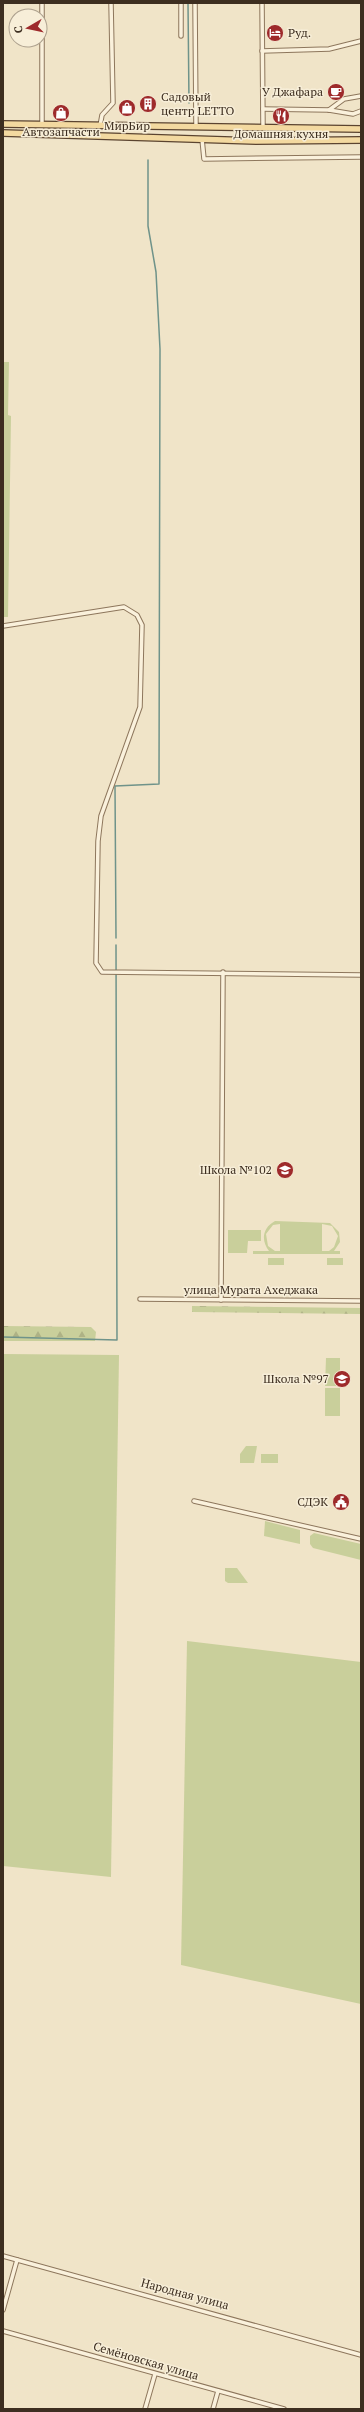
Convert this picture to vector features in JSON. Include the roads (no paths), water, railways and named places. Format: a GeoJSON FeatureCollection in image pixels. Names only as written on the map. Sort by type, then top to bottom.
{"type":"FeatureCollection","features":[{"type":"Feature","properties":{"kind":"main road"},"geometry":{"type":"LineString","coordinates":[[3,124],[361,129]]}},
{"type":"Feature","properties":{"kind":"main road"},"geometry":{"type":"LineString","coordinates":[[325,128],[361,125]]}},
{"type":"Feature","properties":{"kind":"main road"},"geometry":{"type":"LineString","coordinates":[[3,133],[202,139],[360,140]]}},
{"type":"Feature","properties":{"kind":"street"},"geometry":{"type":"LineString","coordinates":[[42,3],[42,125]]}},
{"type":"Feature","properties":{"kind":"street"},"geometry":{"type":"LineString","coordinates":[[100,126],[102,115],[113,103],[111,3]]}},
{"type":"Feature","properties":{"kind":"street"},"geometry":{"type":"LineString","coordinates":[[181,3],[181,36]]}},
{"type":"Feature","properties":{"kind":"street"},"geometry":{"type":"LineString","coordinates":[[195,3],[196,127]]}},
{"type":"Feature","properties":{"kind":"street"},"geometry":{"type":"LineString","coordinates":[[262,3],[263,127]]}},
{"type":"Feature","properties":{"kind":"street"},"geometry":{"type":"LineString","coordinates":[[262,51],[329,49],[361,41]]}},
{"type":"Feature","properties":{"kind":"street"},"geometry":{"type":"LineString","coordinates":[[329,110],[344,99],[361,96]]}},
{"type":"Feature","properties":{"kind":"street"},"geometry":{"type":"LineString","coordinates":[[263,109],[329,110],[353,114],[361,111]]}},
{"type":"Feature","properties":{"kind":"street"},"geometry":{"type":"LineString","coordinates":[[202,139],[204,159],[361,157]]}},
{"type":"Feature","properties":{"kind":"street"},"geometry":{"type":"LineString","coordinates":[[3,626],[124,607],[137,615],[142,625],[140,707],[101,816],[98,841],[96,964],[102,972],[223,972],[361,975]]}},
{"type":"Feature","properties":{"kind":"street"},"geometry":{"type":"LineString","coordinates":[[221,1300],[223,972]]}},
{"type":"Feature","properties":{"kind":"street","name":"улица Мурата Ахеджака"},"geometry":{"type":"LineString","coordinates":[[140,1299],[361,1301]]}},
{"type":"Feature","properties":{"kind":"street"},"geometry":{"type":"LineString","coordinates":[[194,1501],[361,1539]]}},
{"type":"Feature","properties":{"kind":"street","name":"Народная улица"},"geometry":{"type":"LineString","coordinates":[[3,2256],[361,2355]]}},
{"type":"Feature","properties":{"kind":"street"},"geometry":{"type":"LineString","coordinates":[[3,2310],[17,2260]]}},
{"type":"Feature","properties":{"kind":"street","name":"Семёновская улица"},"geometry":{"type":"LineString","coordinates":[[3,2331],[284,2409]]}},
{"type":"Feature","properties":{"kind":"street"},"geometry":{"type":"LineString","coordinates":[[145,2409],[155,2374]]}},
{"type":"Feature","properties":{"kind":"street"},"geometry":{"type":"LineString","coordinates":[[213,2409],[218,2391]]}},
{"type":"Feature","properties":{"kind":"waterway"},"geometry":{"type":"LineString","coordinates":[[188,3],[189,103]]}},
{"type":"Feature","properties":{"kind":"waterway"},"geometry":{"type":"LineString","coordinates":[[116,938],[115,786],[159,784],[160,349],[156,272],[148,226],[148,160]]}},
{"type":"Feature","properties":{"kind":"waterway"},"geometry":{"type":"LineString","coordinates":[[3,1337],[117,1340],[116,945]]}},
{"type":"Feature","properties":{"kind":"place","name":"Руд."},"geometry":{"type":"Point","coordinates":[275,33]}},
{"type":"Feature","properties":{"kind":"place","name":"У Джафара"},"geometry":{"type":"Point","coordinates":[336,92]}},
{"type":"Feature","properties":{"kind":"place","name":"Садовый центр LETTO"},"geometry":{"type":"Point","coordinates":[148,104]}},
{"type":"Feature","properties":{"kind":"place","name":"МирБир"},"geometry":{"type":"Point","coordinates":[127,108]}},
{"type":"Feature","properties":{"kind":"place","name":"Автозапчасти"},"geometry":{"type":"Point","coordinates":[61,113]}},
{"type":"Feature","properties":{"kind":"place","name":"Домашняя кухня"},"geometry":{"type":"Point","coordinates":[281,116]}},
{"type":"Feature","properties":{"kind":"place","name":"Школа №102"},"geometry":{"type":"Point","coordinates":[285,1170]}},
{"type":"Feature","properties":{"kind":"place","name":"Школа №97"},"geometry":{"type":"Point","coordinates":[342,1379]}},
{"type":"Feature","properties":{"kind":"place","name":"СДЭК"},"geometry":{"type":"Point","coordinates":[341,1502]}}]}
